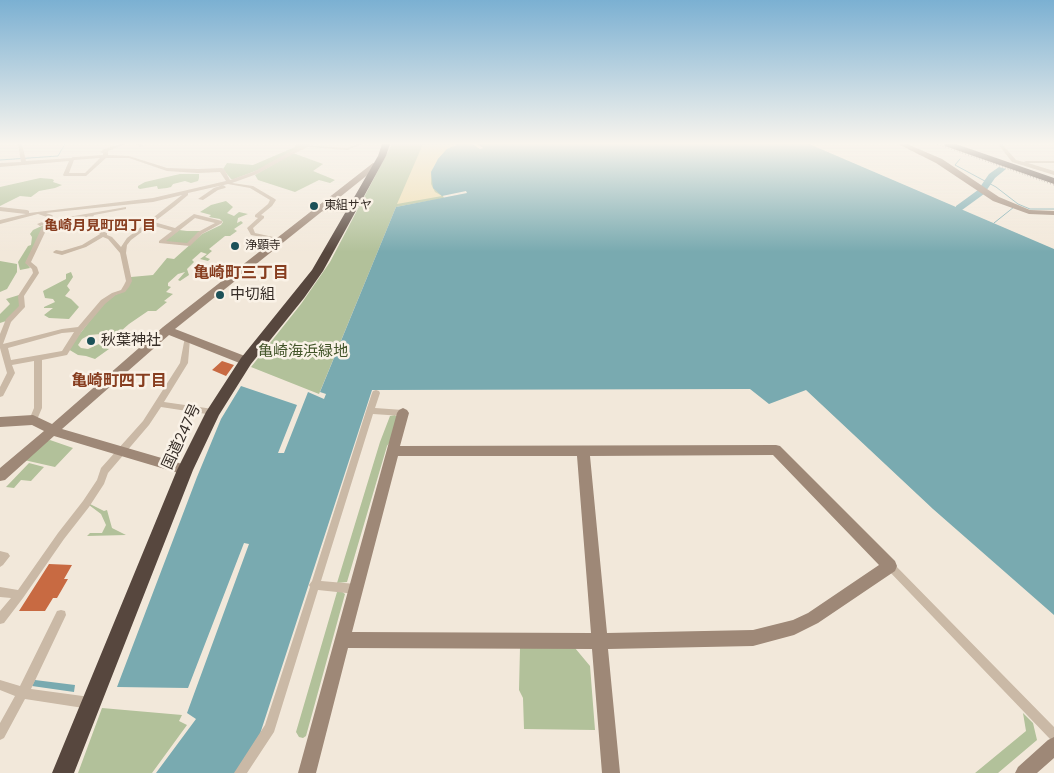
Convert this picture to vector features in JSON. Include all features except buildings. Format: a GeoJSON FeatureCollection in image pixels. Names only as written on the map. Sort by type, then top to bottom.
{"type":"FeatureCollection","features":[{"type":"Feature","properties":{"kind":"highway","name":"国道247号"},"geometry":{"type":"LineString","coordinates":[[63,773],[185,470],[212,412],[246,361],[309,284],[368,180]]}},
{"type":"Feature","properties":{"kind":"street"},"geometry":{"type":"LineString","coordinates":[[0,222],[34,213],[153,200],[233,180]]}},
{"type":"Feature","properties":{"kind":"street"},"geometry":{"type":"LineString","coordinates":[[0,476],[167,330],[357,180]]}},
{"type":"Feature","properties":{"kind":"street"},"geometry":{"type":"LineString","coordinates":[[968,180],[996,199],[1029,212],[1054,213]]}},
{"type":"Feature","properties":{"kind":"street"},"geometry":{"type":"LineString","coordinates":[[201,199],[216,189],[226,186],[227,182]]}},
{"type":"Feature","properties":{"kind":"street"},"geometry":{"type":"LineString","coordinates":[[227,182],[251,188],[273,200],[257,216],[262,217],[250,228],[253,234],[280,240]]}},
{"type":"Feature","properties":{"kind":"street"},"geometry":{"type":"LineString","coordinates":[[9,363],[64,353],[80,329],[103,302],[114,294],[123,291],[127,286],[129,281],[123,253],[124,245],[129,238],[150,224],[186,194],[185,192]]}},
{"type":"Feature","properties":{"kind":"street"},"geometry":{"type":"LineString","coordinates":[[153,200],[175,203]]}},
{"type":"Feature","properties":{"kind":"street"},"geometry":{"type":"LineString","coordinates":[[40,224],[130,206],[138,204],[138,202]]}},
{"type":"Feature","properties":{"kind":"street"},"geometry":{"type":"LineString","coordinates":[[0,209],[50,216],[28,263],[35,268],[36,272],[21,296],[22,307],[8,320],[1,346],[9,363],[10,378],[0,394]]}},
{"type":"Feature","properties":{"kind":"street"},"geometry":{"type":"LineString","coordinates":[[318,210],[351,211]]}},
{"type":"Feature","properties":{"kind":"street"},"geometry":{"type":"LineString","coordinates":[[68,222],[89,220],[92,214]]}},
{"type":"Feature","properties":{"kind":"street"},"geometry":{"type":"LineString","coordinates":[[194,216],[220,222],[216,227],[200,233],[188,245],[161,242],[176,230],[194,216]]}},
{"type":"Feature","properties":{"kind":"street"},"geometry":{"type":"LineString","coordinates":[[83,222],[85,226],[110,238],[123,253]]}},
{"type":"Feature","properties":{"kind":"street"},"geometry":{"type":"LineString","coordinates":[[150,224],[176,230]]}},
{"type":"Feature","properties":{"kind":"street"},"geometry":{"type":"LineString","coordinates":[[56,252],[62,253],[84,246],[103,235]]}},
{"type":"Feature","properties":{"kind":"street"},"geometry":{"type":"LineString","coordinates":[[1,346],[62,330],[80,329]]}},
{"type":"Feature","properties":{"kind":"street"},"geometry":{"type":"LineString","coordinates":[[167,330],[246,361]]}},
{"type":"Feature","properties":{"kind":"street"},"geometry":{"type":"LineString","coordinates":[[0,618],[20,596],[61,536],[93,494],[101,481],[104,471],[146,423],[159,404],[184,363],[187,339]]}},
{"type":"Feature","properties":{"kind":"street"},"geometry":{"type":"LineString","coordinates":[[33,420],[38,408],[38,358]]}},
{"type":"Feature","properties":{"kind":"street"},"geometry":{"type":"LineString","coordinates":[[240,773],[270,728],[376,394]]}},
{"type":"Feature","properties":{"kind":"street"},"geometry":{"type":"LineString","coordinates":[[159,404],[212,412]]}},
{"type":"Feature","properties":{"kind":"street"},"geometry":{"type":"LineString","coordinates":[[308,773],[403,413],[370,411]]}},
{"type":"Feature","properties":{"kind":"street"},"geometry":{"type":"LineString","coordinates":[[0,422],[33,420],[62,434],[185,470]]}},
{"type":"Feature","properties":{"kind":"street"},"geometry":{"type":"LineString","coordinates":[[583,450],[598,641],[611,773]]}},
{"type":"Feature","properties":{"kind":"street"},"geometry":{"type":"LineString","coordinates":[[393,451],[776,450],[1054,735]]}},
{"type":"Feature","properties":{"kind":"street"},"geometry":{"type":"LineString","coordinates":[[0,555],[5,556],[0,562]]}},
{"type":"Feature","properties":{"kind":"street"},"geometry":{"type":"LineString","coordinates":[[342,640],[598,641],[729,640],[753,638],[774,634],[813,618],[890,566]]}},
{"type":"Feature","properties":{"kind":"street"},"geometry":{"type":"LineString","coordinates":[[314,585],[356,589]]}},
{"type":"Feature","properties":{"kind":"street"},"geometry":{"type":"LineString","coordinates":[[0,592],[20,596]]}},
{"type":"Feature","properties":{"kind":"street"},"geometry":{"type":"LineString","coordinates":[[0,734],[26,688],[61,615]]}},
{"type":"Feature","properties":{"kind":"street"},"geometry":{"type":"LineString","coordinates":[[0,685],[26,688],[90,703]]}},
{"type":"Feature","properties":{"kind":"street"},"geometry":{"type":"LineString","coordinates":[[1024,773],[1054,746]]}},
{"type":"Feature","properties":{"kind":"green space"},"geometry":{"type":"Polygon","coordinates":[[[31,180],[54,180],[53,182],[62,185],[39,191],[31,197],[20,196],[0,206],[0,187],[31,180]]]}},
{"type":"Feature","properties":{"kind":"green space"},"geometry":{"type":"Polygon","coordinates":[[[153,180],[198,180],[191,183],[185,181],[173,184],[167,188],[158,189],[157,186],[138,188],[138,186],[153,180]]]}},
{"type":"Feature","properties":{"kind":"green space"},"geometry":{"type":"Polygon","coordinates":[[[258,180],[319,180],[295,192],[258,180]]]}},
{"type":"Feature","properties":{"kind":"green space"},"geometry":{"type":"Polygon","coordinates":[[[319,180],[335,180],[330,183],[319,180]]]}},
{"type":"Feature","properties":{"kind":"green space","name":"亀崎海浜緑地"},"geometry":{"type":"Polygon","coordinates":[[[373,180],[435,180],[444,198],[396,207],[319,394],[251,367],[301,304],[330,262],[373,180]]]}},
{"type":"Feature","properties":{"kind":"green space"},"geometry":{"type":"Polygon","coordinates":[[[226,201],[233,207],[227,213],[234,216],[239,212],[248,214],[238,218],[237,223],[241,221],[243,223],[234,229],[237,231],[230,236],[225,236],[209,249],[212,251],[205,257],[210,259],[208,261],[200,259],[207,254],[201,252],[192,260],[194,262],[187,269],[189,275],[180,281],[178,280],[185,272],[178,274],[168,283],[168,286],[171,287],[166,292],[173,294],[164,301],[167,302],[156,311],[148,311],[129,324],[121,331],[126,334],[110,346],[101,342],[104,339],[101,334],[89,335],[82,339],[78,345],[81,348],[88,349],[99,344],[109,349],[95,359],[78,355],[68,349],[103,304],[115,295],[125,291],[131,277],[153,275],[167,258],[174,259],[202,234],[221,225],[223,222],[220,219],[209,217],[211,215],[200,212],[211,205],[226,201]]]}},
{"type":"Feature","properties":{"kind":"green space"},"geometry":{"type":"Polygon","coordinates":[[[46,224],[26,262],[30,268],[20,270],[18,262],[28,246],[31,245],[32,237],[30,234],[33,230],[46,224]]]}},
{"type":"Feature","properties":{"kind":"green space"},"geometry":{"type":"Polygon","coordinates":[[[179,230],[201,231],[187,244],[166,242],[179,230]]]}},
{"type":"Feature","properties":{"kind":"green space"},"geometry":{"type":"Polygon","coordinates":[[[0,261],[17,264],[17,272],[7,289],[0,292],[0,261]]]}},
{"type":"Feature","properties":{"kind":"green space"},"geometry":{"type":"Polygon","coordinates":[[[71,272],[73,277],[67,286],[70,290],[65,296],[79,307],[69,319],[49,318],[44,315],[53,308],[44,307],[55,302],[53,299],[45,298],[43,291],[66,279],[66,274],[71,272]]]}},
{"type":"Feature","properties":{"kind":"green space"},"geometry":{"type":"Polygon","coordinates":[[[19,295],[19,307],[6,321],[0,323],[0,314],[10,304],[6,299],[19,295]]]}},
{"type":"Feature","properties":{"kind":"green space"},"geometry":{"type":"Polygon","coordinates":[[[395,415],[397,417],[394,436],[387,446],[347,582],[337,583],[380,442],[390,416],[395,415]]]}},
{"type":"Feature","properties":{"kind":"green space"},"geometry":{"type":"Polygon","coordinates":[[[50,440],[73,448],[55,467],[24,460],[44,442],[50,440]]]}},
{"type":"Feature","properties":{"kind":"green space"},"geometry":{"type":"Polygon","coordinates":[[[29,463],[44,467],[31,481],[21,480],[14,488],[6,487],[29,463]]]}},
{"type":"Feature","properties":{"kind":"green space"},"geometry":{"type":"Polygon","coordinates":[[[90,504],[104,511],[107,510],[112,528],[126,535],[87,536],[90,533],[102,533],[106,525],[101,514],[90,504]]]}},
{"type":"Feature","properties":{"kind":"green space"},"geometry":{"type":"Polygon","coordinates":[[[341,591],[345,594],[306,736],[303,738],[299,737],[296,732],[337,592],[341,591]]]}},
{"type":"Feature","properties":{"kind":"green space"},"geometry":{"type":"Polygon","coordinates":[[[520,648],[575,648],[590,666],[595,730],[524,729],[523,698],[519,690],[520,648]]]}},
{"type":"Feature","properties":{"kind":"green space"},"geometry":{"type":"Polygon","coordinates":[[[102,708],[182,715],[179,721],[187,725],[152,773],[78,773],[102,708]]]}},
{"type":"Feature","properties":{"kind":"green space"},"geometry":{"type":"Polygon","coordinates":[[[1023,713],[1033,723],[1037,740],[998,773],[975,773],[1026,731],[1023,713]]]}},
{"type":"Feature","properties":{"kind":"sand"},"geometry":{"type":"Polygon","coordinates":[[[407,180],[431,180],[435,192],[442,196],[397,204],[407,180]]]}},
{"type":"Feature","properties":{"kind":"water"},"geometry":{"type":"Polygon","coordinates":[[[432,180],[893,180],[1054,249],[1054,615],[933,509],[806,390],[769,404],[750,389],[372,390],[260,734],[235,773],[156,773],[196,719],[187,713],[249,544],[244,543],[188,688],[117,687],[221,419],[241,386],[297,405],[278,453],[284,453],[308,392],[324,399],[326,394],[320,392],[396,207],[467,193],[466,191],[442,196],[433,188],[432,180]]]}},
{"type":"Feature","properties":{"kind":"water"},"geometry":{"type":"Polygon","coordinates":[[[35,680],[75,685],[74,692],[32,686],[35,680]]]}},
{"type":"Feature","properties":{"kind":"waterway"},"geometry":{"type":"LineString","coordinates":[[983,180],[996,187],[1018,204],[1030,209],[1054,209]]}},
{"type":"Feature","properties":{"kind":"waterway"},"geometry":{"type":"LineString","coordinates":[[959,208],[981,192],[989,180]]}},
{"type":"Feature","properties":{"kind":"waterway"},"geometry":{"type":"LineString","coordinates":[[994,223],[1014,207]]}},
{"type":"Feature","properties":{"kind":"railway"},"geometry":{"type":"LineString","coordinates":[[1040,180],[1054,185]]}},
{"type":"Feature","properties":{"kind":"place","name":"東組サヤ"},"geometry":{"type":"Point","coordinates":[314,206]}},
{"type":"Feature","properties":{"kind":"place","name":"浄顕寺"},"geometry":{"type":"Point","coordinates":[235,246]}},
{"type":"Feature","properties":{"kind":"place","name":"中切組"},"geometry":{"type":"Point","coordinates":[220,295]}},
{"type":"Feature","properties":{"kind":"place","name":"秋葉神社"},"geometry":{"type":"Point","coordinates":[91,341]}},
{"type":"Feature","properties":{"kind":"district","name":"亀崎月見町四丁目"},"geometry":{"type":"Point","coordinates":[100,226]}},
{"type":"Feature","properties":{"kind":"district","name":"亀崎町三丁目"},"geometry":{"type":"Point","coordinates":[241,274]}},
{"type":"Feature","properties":{"kind":"district","name":"亀崎町四丁目"},"geometry":{"type":"Point","coordinates":[119,382]}}]}
